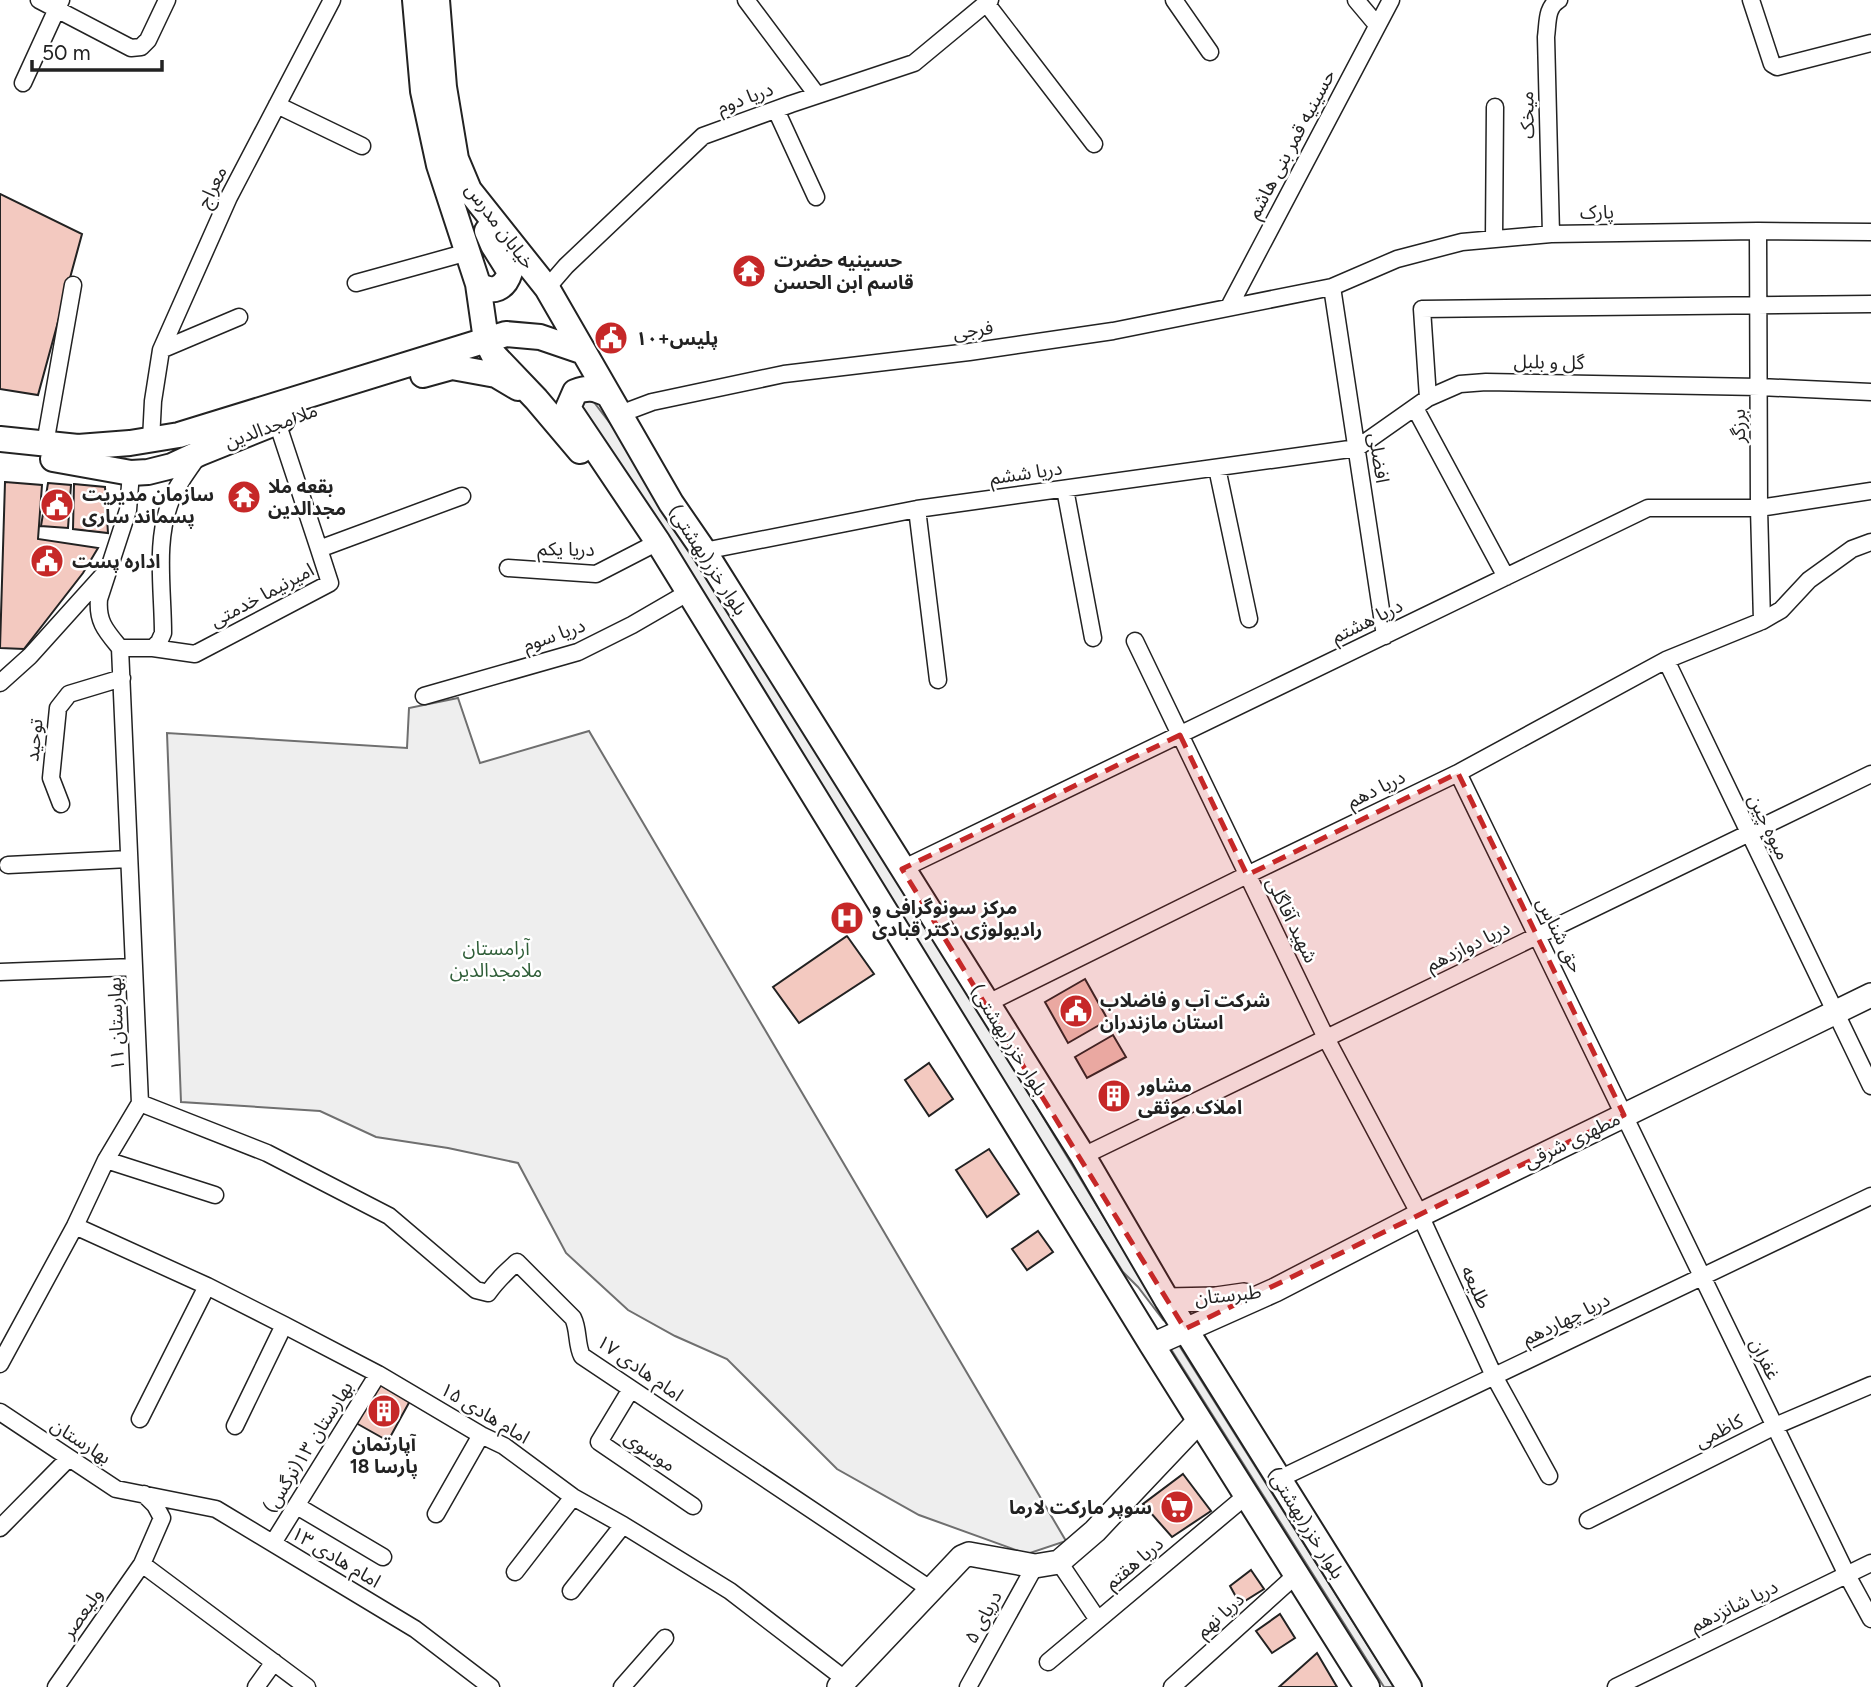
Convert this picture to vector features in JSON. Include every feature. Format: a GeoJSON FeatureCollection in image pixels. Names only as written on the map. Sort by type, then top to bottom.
{"type":"FeatureCollection","features":[{"type":"Feature","properties":{"kind":"main road","name":"خیابان مدرس"},"geometry":{"type":"LineString","coordinates":[[415,0],[423,91],[439,165],[478,284],[486,340]]}},
{"type":"Feature","properties":{"kind":"main road","name":"خیابان مدرس"},"geometry":{"type":"LineString","coordinates":[[438,0],[444,87],[456,159],[469,190],[547,288],[613,404]]}},
{"type":"Feature","properties":{"kind":"main road"},"geometry":{"type":"LineString","coordinates":[[469,190],[493,245],[510,272],[507,281],[500,288],[491,290],[478,284]]}},
{"type":"Feature","properties":{"kind":"main road","name":"ملا مجدالدین"},"geometry":{"type":"LineString","coordinates":[[0,439],[78,447],[140,442],[179,435],[506,334],[540,337],[583,352]]}},
{"type":"Feature","properties":{"kind":"main road"},"geometry":{"type":"LineString","coordinates":[[486,340],[494,354],[658,542]]}},
{"type":"Feature","properties":{"kind":"main road","name":"ملا مجدالدین"},"geometry":{"type":"LineString","coordinates":[[0,454],[48,458],[131,473],[148,472],[172,466],[277,422],[452,367],[496,375],[536,399]]}},
{"type":"Feature","properties":{"kind":"main road"},"geometry":{"type":"LineString","coordinates":[[613,404],[594,388],[585,388],[575,392],[568,408],[658,542]]}},
{"type":"Feature","properties":{"kind":"main road","name":"بلوار خزر(بهشتی)"},"geometry":{"type":"LineString","coordinates":[[613,404],[671,503],[704,551],[1083,1156],[1167,1300],[1409,1687]]}},
{"type":"Feature","properties":{"kind":"main road"},"geometry":{"type":"LineString","coordinates":[[131,473],[140,442]]}},
{"type":"Feature","properties":{"kind":"main road","name":"بلوار خزر(بهشتی)"},"geometry":{"type":"LineString","coordinates":[[658,542],[1199,1421],[1367,1687]]}},
{"type":"Feature","properties":{"kind":"main road","name":"مطهری شرقی"},"geometry":{"type":"LineString","coordinates":[[1275,1290],[1420,1214],[1871,995]]}},
{"type":"Feature","properties":{"kind":"main road","name":"طبرستان"},"geometry":{"type":"LineString","coordinates":[[1152,1345],[1275,1290]]}},
{"type":"Feature","properties":{"kind":"main road","name":"طبرستان"},"geometry":{"type":"LineString","coordinates":[[1167,1300],[1216,1299],[1275,1290]]}},
{"type":"Feature","properties":{"kind":"main road"},"geometry":{"type":"LineString","coordinates":[[842,1684],[962,1557],[969,1554],[1035,1566],[1059,1562],[1095,1531],[1199,1421]]}},
{"type":"Feature","properties":{"kind":"street"},"geometry":{"type":"LineString","coordinates":[[40,0],[59,4],[131,48],[141,47],[148,40],[167,0]]}},
{"type":"Feature","properties":{"kind":"street","name":"معراج"},"geometry":{"type":"LineString","coordinates":[[140,442],[153,401],[161,350],[229,197],[332,0]]}},
{"type":"Feature","properties":{"kind":"street"},"geometry":{"type":"LineString","coordinates":[[746,0],[817,95]]}},
{"type":"Feature","properties":{"kind":"street"},"geometry":{"type":"LineString","coordinates":[[1174,0],[1210,52]]}},
{"type":"Feature","properties":{"kind":"street"},"geometry":{"type":"LineString","coordinates":[[1356,0],[1377,25]]}},
{"type":"Feature","properties":{"kind":"street","name":"حسینیه قمر بنی هاشم"},"geometry":{"type":"LineString","coordinates":[[1229,307],[1391,0]]}},
{"type":"Feature","properties":{"kind":"street","name":"میخک"},"geometry":{"type":"LineString","coordinates":[[1551,234],[1546,37],[1549,11],[1552,4],[1559,0]]}},
{"type":"Feature","properties":{"kind":"street"},"geometry":{"type":"LineString","coordinates":[[1751,0],[1772,64],[1777,67],[1871,43]]}},
{"type":"Feature","properties":{"kind":"street"},"geometry":{"type":"LineString","coordinates":[[988,2],[1094,144]]}},
{"type":"Feature","properties":{"kind":"street","name":"دریا دوم"},"geometry":{"type":"LineString","coordinates":[[547,288],[566,266],[702,136],[914,63],[988,2]]}},
{"type":"Feature","properties":{"kind":"street"},"geometry":{"type":"LineString","coordinates":[[23,83],[59,4]]}},
{"type":"Feature","properties":{"kind":"street"},"geometry":{"type":"LineString","coordinates":[[277,105],[362,146]]}},
{"type":"Feature","properties":{"kind":"street"},"geometry":{"type":"LineString","coordinates":[[1494,239],[1495,107]]}},
{"type":"Feature","properties":{"kind":"street"},"geometry":{"type":"LineString","coordinates":[[776,110],[816,197]]}},
{"type":"Feature","properties":{"kind":"street","name":"برزگر"},"geometry":{"type":"LineString","coordinates":[[1758,231],[1762,621]]}},
{"type":"Feature","properties":{"kind":"street","name":"پارک"},"geometry":{"type":"LineString","coordinates":[[1332,287],[1397,259],[1462,242],[1551,234],[1871,232]]}},
{"type":"Feature","properties":{"kind":"street"},"geometry":{"type":"LineString","coordinates":[[356,283],[468,252]]}},
{"type":"Feature","properties":{"kind":"street"},"geometry":{"type":"LineString","coordinates":[[45,444],[73,285]]}},
{"type":"Feature","properties":{"kind":"street","name":"فرجی"},"geometry":{"type":"LineString","coordinates":[[613,404],[652,402],[784,374],[1087,335],[1332,287]]}},
{"type":"Feature","properties":{"kind":"street","name":"افضلی"},"geometry":{"type":"LineString","coordinates":[[1332,287],[1385,635]]}},
{"type":"Feature","properties":{"kind":"street"},"geometry":{"type":"LineString","coordinates":[[1506,577],[1421,403],[1422,309],[1871,304]]}},
{"type":"Feature","properties":{"kind":"street"},"geometry":{"type":"LineString","coordinates":[[161,350],[239,317]]}},
{"type":"Feature","properties":{"kind":"street","name":"گل و بلبل"},"geometry":{"type":"LineString","coordinates":[[1356,448],[1421,403],[1460,384],[1486,382],[1871,391]]}},
{"type":"Feature","properties":{"kind":"street"},"geometry":{"type":"LineString","coordinates":[[277,422],[319,549]]}},
{"type":"Feature","properties":{"kind":"street","name":"دریا ششم"},"geometry":{"type":"LineString","coordinates":[[704,551],[917,509],[1356,448]]}},
{"type":"Feature","properties":{"kind":"street"},"geometry":{"type":"LineString","coordinates":[[131,473],[128,510],[99,599],[98,610],[103,627],[120,648],[153,648],[163,633],[161,544],[165,519],[172,497],[200,453]]}},
{"type":"Feature","properties":{"kind":"street"},"geometry":{"type":"LineString","coordinates":[[1217,468],[1249,619]]}},
{"type":"Feature","properties":{"kind":"street"},"geometry":{"type":"LineString","coordinates":[[1065,489],[1093,638]]}},
{"type":"Feature","properties":{"kind":"street","name":"دریا هشتم"},"geometry":{"type":"LineString","coordinates":[[902,869],[1648,508],[1759,508],[1871,491]]}},
{"type":"Feature","properties":{"kind":"street","name":"امیرنیما خدمتی"},"geometry":{"type":"LineString","coordinates":[[153,648],[195,654],[330,583],[319,549],[462,496]]}},
{"type":"Feature","properties":{"kind":"street"},"geometry":{"type":"LineString","coordinates":[[917,509],[938,680]]}},
{"type":"Feature","properties":{"kind":"street","name":"دریا یکم"},"geometry":{"type":"LineString","coordinates":[[508,568],[596,574],[658,542]]}},
{"type":"Feature","properties":{"kind":"street","name":"دریا دهم"},"geometry":{"type":"LineString","coordinates":[[986,1004],[1458,773],[1666,660],[1762,621],[1781,610],[1809,580],[1853,549],[1871,542]]}},
{"type":"Feature","properties":{"kind":"street"},"geometry":{"type":"LineString","coordinates":[[0,683],[30,656],[110,568]]}},
{"type":"Feature","properties":{"kind":"street","name":"دریا سوم"},"geometry":{"type":"LineString","coordinates":[[424,696],[578,652],[689,592]]}},
{"type":"Feature","properties":{"kind":"street","name":"شهید آقاگلی"},"geometry":{"type":"LineString","coordinates":[[1135,641],[1326,1038],[1420,1214]]}},
{"type":"Feature","properties":{"kind":"street","name":"بهارستان ۱۱"},"geometry":{"type":"LineString","coordinates":[[120,648],[139,1103]]}},
{"type":"Feature","properties":{"kind":"street","name":"میوه چین"},"geometry":{"type":"LineString","coordinates":[[1666,660],[1835,1012]]}},
{"type":"Feature","properties":{"kind":"street","name":"توحید"},"geometry":{"type":"LineString","coordinates":[[61,804],[51,778],[58,708],[69,694],[122,678]]}},
{"type":"Feature","properties":{"kind":"street","name":"حق شناس"},"geometry":{"type":"LineString","coordinates":[[1458,773],[1624,1115]]}},
{"type":"Feature","properties":{"kind":"street","name":"دریا دوازدهم"},"geometry":{"type":"LineString","coordinates":[[1083,1156],[1871,774]]}},
{"type":"Feature","properties":{"kind":"street"},"geometry":{"type":"LineString","coordinates":[[8,865],[130,859]]}},
{"type":"Feature","properties":{"kind":"street"},"geometry":{"type":"LineString","coordinates":[[0,972],[134,967]]}},
{"type":"Feature","properties":{"kind":"street"},"geometry":{"type":"LineString","coordinates":[[1835,1012],[1871,1086]]}},
{"type":"Feature","properties":{"kind":"street"},"geometry":{"type":"LineString","coordinates":[[0,1364],[75,1226],[106,1160],[139,1103]]}},
{"type":"Feature","properties":{"kind":"street","name":"امام هادی ۱۷"},"geometry":{"type":"LineString","coordinates":[[139,1103],[267,1153],[389,1216],[476,1290],[488,1293],[501,1274],[517,1262],[573,1318],[582,1356],[930,1589]]}},
{"type":"Feature","properties":{"kind":"street","name":"غفران"},"geometry":{"type":"LineString","coordinates":[[1624,1115],[1846,1574],[1871,1619]]}},
{"type":"Feature","properties":{"kind":"street"},"geometry":{"type":"LineString","coordinates":[[106,1160],[215,1195]]}},
{"type":"Feature","properties":{"kind":"street","name":"دریا چهاردهم"},"geometry":{"type":"LineString","coordinates":[[1279,1479],[1871,1196]]}},
{"type":"Feature","properties":{"kind":"street","name":"طلیعه"},"geometry":{"type":"LineString","coordinates":[[1420,1214],[1494,1376]]}},
{"type":"Feature","properties":{"kind":"street","name":"امام هادی ۱۵"},"geometry":{"type":"LineString","coordinates":[[75,1226],[207,1286],[284,1325],[378,1374],[504,1446],[573,1497],[730,1591],[842,1684]]}},
{"type":"Feature","properties":{"kind":"street"},"geometry":{"type":"LineString","coordinates":[[140,1419],[207,1286]]}},
{"type":"Feature","properties":{"kind":"street"},"geometry":{"type":"LineString","coordinates":[[235,1426],[284,1325]]}},
{"type":"Feature","properties":{"kind":"street","name":"بهارستان ۱۳(نرگس)"},"geometry":{"type":"LineString","coordinates":[[273,1543],[378,1374]]}},
{"type":"Feature","properties":{"kind":"street"},"geometry":{"type":"LineString","coordinates":[[1494,1376],[1549,1476]]}},
{"type":"Feature","properties":{"kind":"street","name":"کاظمی"},"geometry":{"type":"LineString","coordinates":[[1588,1520],[1774,1426],[1871,1385]]}},
{"type":"Feature","properties":{"kind":"street","name":"موسوی"},"geometry":{"type":"LineString","coordinates":[[631,1389],[599,1442],[693,1506]]}},
{"type":"Feature","properties":{"kind":"street","name":"بهارستان"},"geometry":{"type":"LineString","coordinates":[[0,1412],[116,1489],[144,1494]]}},
{"type":"Feature","properties":{"kind":"street"},"geometry":{"type":"LineString","coordinates":[[436,1514],[481,1435]]}},
{"type":"Feature","properties":{"kind":"street"},"geometry":{"type":"LineString","coordinates":[[0,1528],[69,1458]]}},
{"type":"Feature","properties":{"kind":"street","name":"امام هادی ١٣"},"geometry":{"type":"LineString","coordinates":[[144,1494],[216,1508],[415,1629],[491,1687]]}},
{"type":"Feature","properties":{"kind":"street","name":"ولیعصر"},"geometry":{"type":"LineString","coordinates":[[56,1687],[142,1564],[162,1518],[155,1505],[144,1494]]}},
{"type":"Feature","properties":{"kind":"street","name":"دریا هقتم"},"geometry":{"type":"LineString","coordinates":[[1048,1662],[1247,1495]]}},
{"type":"Feature","properties":{"kind":"street"},"geometry":{"type":"LineString","coordinates":[[515,1572],[573,1497]]}},
{"type":"Feature","properties":{"kind":"street"},"geometry":{"type":"LineString","coordinates":[[297,1506],[383,1557]]}},
{"type":"Feature","properties":{"kind":"street"},"geometry":{"type":"LineString","coordinates":[[571,1591],[623,1525]]}},
{"type":"Feature","properties":{"kind":"street"},"geometry":{"type":"LineString","coordinates":[[1059,1562],[1098,1620]]}},
{"type":"Feature","properties":{"kind":"street","name":"دریا شانزدهم"},"geometry":{"type":"LineString","coordinates":[[1616,1687],[1871,1563]]}},
{"type":"Feature","properties":{"kind":"street"},"geometry":{"type":"LineString","coordinates":[[142,1564],[307,1687]]}},
{"type":"Feature","properties":{"kind":"street","name":"دریای ۵"},"geometry":{"type":"LineString","coordinates":[[968,1687],[1035,1566]]}},
{"type":"Feature","properties":{"kind":"street","name":"دریا نهم"},"geometry":{"type":"LineString","coordinates":[[1172,1687],[1296,1575]]}},
{"type":"Feature","properties":{"kind":"street"},"geometry":{"type":"LineString","coordinates":[[622,1687],[665,1638]]}},
{"type":"Feature","properties":{"kind":"street"},"geometry":{"type":"LineString","coordinates":[[256,1687],[274,1662]]}},
{"type":"Feature","properties":{"kind":"highlighted area"},"geometry":{"type":"Polygon","coordinates":[[[1180,735],[1247,875],[1458,773],[1624,1115],[1185,1329],[902,869],[1180,735]]]}},
{"type":"Feature","properties":{"kind":"green space"},"geometry":{"type":"Polygon","coordinates":[[[589,399],[671,503],[1163,1315],[1164,1321],[1123,1272],[583,412],[582,406],[589,399]]]}},
{"type":"Feature","properties":{"kind":"green space","name":"آرامستان ملامجدالدین"},"geometry":{"type":"Polygon","coordinates":[[[458,698],[480,763],[589,731],[1066,1541],[1027,1554],[919,1515],[837,1469],[727,1359],[675,1336],[628,1310],[566,1253],[518,1163],[448,1148],[376,1137],[320,1111],[181,1102],[167,733],[407,748],[409,708],[458,698]]]}},
{"type":"Feature","properties":{"kind":"green space"},"geometry":{"type":"Polygon","coordinates":[[[1177,1342],[1394,1687],[1384,1687],[1169,1346],[1177,1342]]]}},
{"type":"Feature","properties":{"kind":"building"},"geometry":{"type":"Polygon","coordinates":[[[0,194],[82,234],[38,395],[0,389],[0,194]]]}},
{"type":"Feature","properties":{"kind":"building","name":"اداره پست"},"geometry":{"type":"Polygon","coordinates":[[[5,482],[42,485],[38,539],[98,548],[83,573],[24,649],[0,648],[5,482]]]}},
{"type":"Feature","properties":{"kind":"building","name":"سازمان مدیریت پسماند ساری"},"geometry":{"type":"Polygon","coordinates":[[[48,483],[71,485],[68,528],[41,526],[48,483]]]}},
{"type":"Feature","properties":{"kind":"building"},"geometry":{"type":"Polygon","coordinates":[[[74,484],[105,487],[108,533],[73,529],[74,484]]]}},
{"type":"Feature","properties":{"kind":"building"},"geometry":{"type":"Polygon","coordinates":[[[847,936],[874,974],[799,1023],[773,987],[847,936]]]}},
{"type":"Feature","properties":{"kind":"building","name":"شرکت آب و فاضلاب استان مازندران"},"geometry":{"type":"Polygon","coordinates":[[[1085,979],[1108,1020],[1068,1043],[1045,1002],[1085,979]]]}},
{"type":"Feature","properties":{"kind":"building"},"geometry":{"type":"Polygon","coordinates":[[[1113,1035],[1126,1057],[1087,1078],[1075,1057],[1113,1035]]]}},
{"type":"Feature","properties":{"kind":"building"},"geometry":{"type":"Polygon","coordinates":[[[929,1063],[953,1099],[929,1116],[905,1080],[929,1063]]]}},
{"type":"Feature","properties":{"kind":"building","name":"مشاور املاک موثقی"},"geometry":{"type":"Polygon","coordinates":[[[1116,1081],[1125,1101],[1110,1108],[1101,1087],[1116,1081]]]}},
{"type":"Feature","properties":{"kind":"building"},"geometry":{"type":"Polygon","coordinates":[[[989,1149],[1019,1194],[987,1217],[956,1170],[989,1149]]]}},
{"type":"Feature","properties":{"kind":"building"},"geometry":{"type":"Polygon","coordinates":[[[1038,1231],[1053,1252],[1027,1270],[1012,1249],[1038,1231]]]}},
{"type":"Feature","properties":{"kind":"building","name":"آپارتمان پارسا 18"},"geometry":{"type":"Polygon","coordinates":[[[381,1381],[411,1399],[388,1441],[356,1423],[381,1381]]]}},
{"type":"Feature","properties":{"kind":"building","name":"سوپر مارکت لارما"},"geometry":{"type":"Polygon","coordinates":[[[1183,1474],[1211,1511],[1172,1537],[1143,1504],[1183,1474]]]}},
{"type":"Feature","properties":{"kind":"building"},"geometry":{"type":"Polygon","coordinates":[[[1251,1570],[1264,1589],[1240,1604],[1230,1586],[1251,1570]]]}},
{"type":"Feature","properties":{"kind":"building"},"geometry":{"type":"Polygon","coordinates":[[[1280,1614],[1295,1638],[1272,1653],[1256,1631],[1280,1614]]]}},
{"type":"Feature","properties":{"kind":"building"},"geometry":{"type":"Polygon","coordinates":[[[1317,1653],[1337,1687],[1279,1687],[1317,1653]]]}},
{"type":"Feature","properties":{"kind":"place","name":"حسینیه حضرت قاسم ابن الحسن"},"geometry":{"type":"Point","coordinates":[749,271]}},
{"type":"Feature","properties":{"kind":"place","name":"پلیس+١٠"},"geometry":{"type":"Point","coordinates":[611,338]}},
{"type":"Feature","properties":{"kind":"place","name":"بقعه ملا مجدالدين"},"geometry":{"type":"Point","coordinates":[244,497]}},
{"type":"Feature","properties":{"kind":"place","name":"سازمان مدیریت پسماند ساری"},"geometry":{"type":"Point","coordinates":[57,505]}},
{"type":"Feature","properties":{"kind":"place","name":"اداره پست"},"geometry":{"type":"Point","coordinates":[47,561]}},
{"type":"Feature","properties":{"kind":"place","name":"مركز سونوگرافی و راديولوژی دكتر قبادی"},"geometry":{"type":"Point","coordinates":[847,918]}},
{"type":"Feature","properties":{"kind":"place","name":"شرکت آب و فاضلاب استان مازندران"},"geometry":{"type":"Point","coordinates":[1076,1011]}},
{"type":"Feature","properties":{"kind":"place","name":"مشاور املاک موثقی"},"geometry":{"type":"Point","coordinates":[1114,1096]}},
{"type":"Feature","properties":{"kind":"place","name":"آپارتمان پارسا 18"},"geometry":{"type":"Point","coordinates":[384,1411]}},
{"type":"Feature","properties":{"kind":"place","name":"سوپر مارکت لارما"},"geometry":{"type":"Point","coordinates":[1177,1507]}}]}
